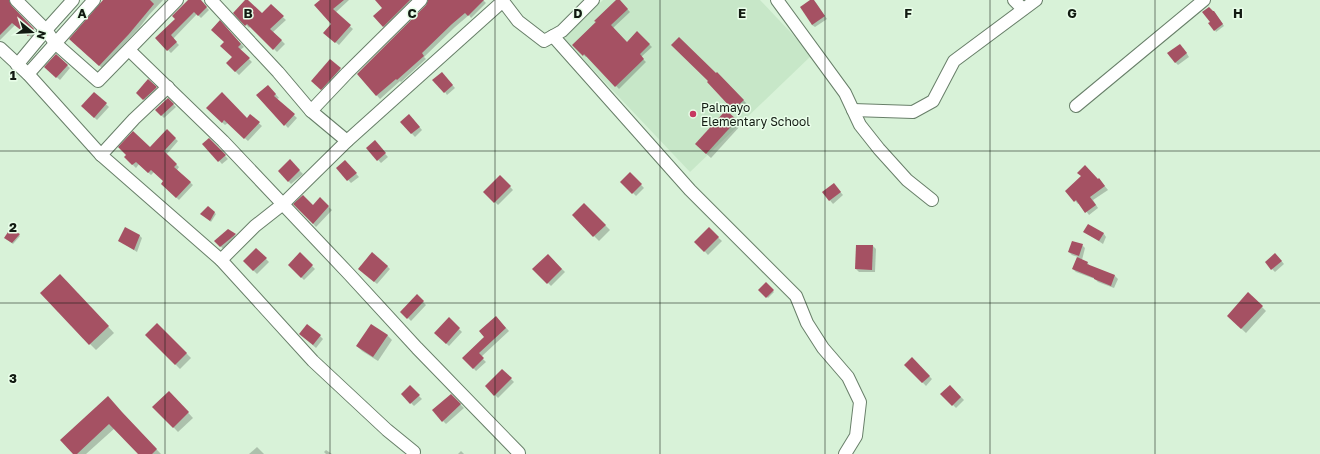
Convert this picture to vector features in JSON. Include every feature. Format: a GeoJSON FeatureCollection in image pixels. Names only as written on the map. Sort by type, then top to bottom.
{"type":"FeatureCollection","features":[{"type":"Feature","properties":{"kind":"street"},"geometry":{"type":"LineString","coordinates":[[16,0],[46,30],[55,43],[98,81],[177,0]]}},
{"type":"Feature","properties":{"kind":"street"},"geometry":{"type":"LineString","coordinates":[[17,65],[73,0]]}},
{"type":"Feature","properties":{"kind":"street"},"geometry":{"type":"LineString","coordinates":[[28,74],[94,0]]}},
{"type":"Feature","properties":{"kind":"street"},"geometry":{"type":"LineString","coordinates":[[211,0],[278,72],[311,111],[347,142]]}},
{"type":"Feature","properties":{"kind":"street"},"geometry":{"type":"LineString","coordinates":[[311,111],[421,0]]}},
{"type":"Feature","properties":{"kind":"street"},"geometry":{"type":"LineString","coordinates":[[221,260],[255,226],[283,204],[347,142],[502,1],[518,21],[544,41],[562,31],[593,0]]}},
{"type":"Feature","properties":{"kind":"street"},"geometry":{"type":"LineString","coordinates":[[777,0],[845,93],[860,124],[879,149],[907,180],[932,200]]}},
{"type":"Feature","properties":{"kind":"street"},"geometry":{"type":"LineString","coordinates":[[1014,0],[1024,9]]}},
{"type":"Feature","properties":{"kind":"street"},"geometry":{"type":"LineString","coordinates":[[853,110],[913,112],[933,101],[954,60],[1036,0]]}},
{"type":"Feature","properties":{"kind":"street"},"geometry":{"type":"LineString","coordinates":[[1076,106],[1204,0]]}},
{"type":"Feature","properties":{"kind":"street"},"geometry":{"type":"LineString","coordinates":[[552,36],[690,190],[796,296],[807,323],[823,348],[848,377],[860,402],[856,436],[846,454]]}},
{"type":"Feature","properties":{"kind":"street"},"geometry":{"type":"LineString","coordinates":[[0,48],[28,74],[101,155],[221,260],[313,361],[387,430],[414,452]]}},
{"type":"Feature","properties":{"kind":"street"},"geometry":{"type":"LineString","coordinates":[[129,50],[223,141],[446,379],[519,453]]}},
{"type":"Feature","properties":{"kind":"street"},"geometry":{"type":"LineString","coordinates":[[101,155],[134,119],[168,87]]}},
{"type":"Feature","properties":{"kind":"shaded area","name":"Palmayo Elementary School"},"geometry":{"type":"Polygon","coordinates":[[[603,0],[760,0],[812,55],[690,172],[563,38],[603,0]]]}},
{"type":"Feature","properties":{"kind":"building"},"geometry":{"type":"Polygon","coordinates":[[[0,0],[9,0],[11,5],[34,29],[28,36],[12,23],[0,35],[0,0]]]}},
{"type":"Feature","properties":{"kind":"building"},"geometry":{"type":"Polygon","coordinates":[[[103,0],[150,0],[154,4],[129,34],[99,66],[69,39],[103,0]]]}},
{"type":"Feature","properties":{"kind":"building"},"geometry":{"type":"Polygon","coordinates":[[[188,0],[201,0],[207,7],[198,16],[194,12],[171,35],[177,42],[167,51],[155,38],[175,19],[172,16],[188,0]]]}},
{"type":"Feature","properties":{"kind":"building"},"geometry":{"type":"Polygon","coordinates":[[[245,0],[248,0],[262,13],[271,4],[284,16],[270,29],[282,40],[273,50],[247,24],[245,26],[233,13],[245,0]]]}},
{"type":"Feature","properties":{"kind":"building"},"geometry":{"type":"Polygon","coordinates":[[[320,0],[344,0],[333,9],[351,25],[335,43],[323,33],[331,24],[314,5],[320,0]]]}},
{"type":"Feature","properties":{"kind":"building"},"geometry":{"type":"Polygon","coordinates":[[[375,0],[410,0],[383,27],[373,16],[382,8],[375,0]]]}},
{"type":"Feature","properties":{"kind":"building"},"geometry":{"type":"Polygon","coordinates":[[[428,0],[484,0],[468,16],[465,13],[452,24],[422,53],[424,56],[376,96],[357,74],[426,5],[428,0]]]}},
{"type":"Feature","properties":{"kind":"building"},"geometry":{"type":"Polygon","coordinates":[[[616,0],[620,0],[628,9],[611,25],[627,42],[637,31],[650,44],[640,54],[644,59],[615,87],[584,54],[583,56],[572,45],[616,0]]]}},
{"type":"Feature","properties":{"kind":"building"},"geometry":{"type":"Polygon","coordinates":[[[810,0],[814,0],[825,16],[812,25],[800,7],[810,0]]]}},
{"type":"Feature","properties":{"kind":"building"},"geometry":{"type":"Polygon","coordinates":[[[1209,7],[1214,11],[1223,24],[1214,31],[1208,23],[1210,22],[1202,12],[1209,7]]]}},
{"type":"Feature","properties":{"kind":"building"},"geometry":{"type":"Polygon","coordinates":[[[220,20],[241,44],[238,47],[250,58],[235,72],[226,63],[232,57],[220,46],[224,42],[211,30],[220,20]]]}},
{"type":"Feature","properties":{"kind":"building"},"geometry":{"type":"Polygon","coordinates":[[[679,37],[716,73],[717,72],[744,100],[733,110],[707,82],[708,81],[671,45],[679,37]]]}},
{"type":"Feature","properties":{"kind":"building"},"geometry":{"type":"Polygon","coordinates":[[[1180,44],[1187,53],[1175,63],[1167,53],[1180,44]]]}},
{"type":"Feature","properties":{"kind":"building"},"geometry":{"type":"Polygon","coordinates":[[[56,54],[68,65],[56,78],[44,67],[56,54]]]}},
{"type":"Feature","properties":{"kind":"building"},"geometry":{"type":"Polygon","coordinates":[[[330,59],[341,68],[321,90],[311,81],[330,59]]]}},
{"type":"Feature","properties":{"kind":"building"},"geometry":{"type":"Polygon","coordinates":[[[442,72],[453,85],[444,93],[432,80],[442,72]]]}},
{"type":"Feature","properties":{"kind":"building"},"geometry":{"type":"Polygon","coordinates":[[[148,79],[157,87],[143,100],[136,93],[148,79]]]}},
{"type":"Feature","properties":{"kind":"building"},"geometry":{"type":"Polygon","coordinates":[[[268,85],[276,94],[274,96],[295,114],[284,126],[256,95],[268,85]]]}},
{"type":"Feature","properties":{"kind":"building"},"geometry":{"type":"Polygon","coordinates":[[[94,92],[107,103],[94,118],[81,106],[94,92]]]}},
{"type":"Feature","properties":{"kind":"building"},"geometry":{"type":"Polygon","coordinates":[[[222,92],[247,118],[250,114],[260,122],[244,139],[224,120],[222,123],[206,108],[222,92]]]}},
{"type":"Feature","properties":{"kind":"building"},"geometry":{"type":"Polygon","coordinates":[[[168,98],[174,104],[161,116],[155,110],[168,98]]]}},
{"type":"Feature","properties":{"kind":"building"},"geometry":{"type":"Polygon","coordinates":[[[726,110],[737,120],[706,154],[695,144],[726,110]]]}},
{"type":"Feature","properties":{"kind":"building"},"geometry":{"type":"Polygon","coordinates":[[[409,114],[420,127],[411,134],[400,122],[409,114]]]}},
{"type":"Feature","properties":{"kind":"building"},"geometry":{"type":"Polygon","coordinates":[[[167,129],[176,138],[164,151],[177,164],[174,167],[191,182],[176,198],[161,184],[163,181],[151,170],[148,173],[136,162],[132,165],[124,157],[126,155],[118,147],[133,131],[150,147],[167,129]]]}},
{"type":"Feature","properties":{"kind":"building"},"geometry":{"type":"Polygon","coordinates":[[[209,138],[226,155],[218,162],[202,144],[209,138]]]}},
{"type":"Feature","properties":{"kind":"building"},"geometry":{"type":"Polygon","coordinates":[[[375,140],[386,153],[377,161],[366,148],[375,140]]]}},
{"type":"Feature","properties":{"kind":"building"},"geometry":{"type":"Polygon","coordinates":[[[290,159],[300,170],[288,182],[278,171],[290,159]]]}},
{"type":"Feature","properties":{"kind":"building"},"geometry":{"type":"Polygon","coordinates":[[[345,160],[357,173],[347,181],[336,168],[345,160]]]}},
{"type":"Feature","properties":{"kind":"building"},"geometry":{"type":"Polygon","coordinates":[[[1085,165],[1105,186],[1090,197],[1096,205],[1085,213],[1076,200],[1074,202],[1065,191],[1081,176],[1077,173],[1085,165]]]}},
{"type":"Feature","properties":{"kind":"building"},"geometry":{"type":"Polygon","coordinates":[[[630,172],[642,184],[632,194],[620,182],[630,172]]]}},
{"type":"Feature","properties":{"kind":"building"},"geometry":{"type":"Polygon","coordinates":[[[500,175],[511,186],[494,203],[483,192],[500,175]]]}},
{"type":"Feature","properties":{"kind":"building"},"geometry":{"type":"Polygon","coordinates":[[[834,183],[841,192],[829,201],[822,192],[834,183]]]}},
{"type":"Feature","properties":{"kind":"building"},"geometry":{"type":"Polygon","coordinates":[[[303,195],[313,205],[320,197],[329,206],[313,224],[293,204],[303,195]]]}},
{"type":"Feature","properties":{"kind":"building"},"geometry":{"type":"Polygon","coordinates":[[[584,203],[606,225],[593,237],[572,215],[584,203]]]}},
{"type":"Feature","properties":{"kind":"building"},"geometry":{"type":"Polygon","coordinates":[[[208,206],[215,212],[210,221],[200,214],[208,206]]]}},
{"type":"Feature","properties":{"kind":"building"},"geometry":{"type":"Polygon","coordinates":[[[1088,224],[1104,233],[1099,241],[1083,232],[1088,224]]]}},
{"type":"Feature","properties":{"kind":"building"},"geometry":{"type":"Polygon","coordinates":[[[125,227],[140,235],[134,250],[118,241],[125,227]]]}},
{"type":"Feature","properties":{"kind":"building"},"geometry":{"type":"Polygon","coordinates":[[[709,227],[719,237],[704,252],[694,242],[709,227]]]}},
{"type":"Feature","properties":{"kind":"building"},"geometry":{"type":"Polygon","coordinates":[[[10,229],[20,234],[12,243],[4,238],[10,229]]]}},
{"type":"Feature","properties":{"kind":"building"},"geometry":{"type":"Polygon","coordinates":[[[228,229],[236,234],[220,247],[214,241],[228,229]]]}},
{"type":"Feature","properties":{"kind":"building"},"geometry":{"type":"Polygon","coordinates":[[[1072,241],[1083,244],[1079,256],[1068,252],[1072,241]]]}},
{"type":"Feature","properties":{"kind":"building"},"geometry":{"type":"Polygon","coordinates":[[[856,245],[873,245],[872,270],[855,269],[856,245]]]}},
{"type":"Feature","properties":{"kind":"building"},"geometry":{"type":"Polygon","coordinates":[[[256,248],[267,258],[253,271],[243,261],[256,248]]]}},
{"type":"Feature","properties":{"kind":"building"},"geometry":{"type":"Polygon","coordinates":[[[300,252],[313,265],[301,278],[288,265],[300,252]]]}},
{"type":"Feature","properties":{"kind":"building"},"geometry":{"type":"Polygon","coordinates":[[[372,252],[388,266],[374,282],[358,269],[372,252]]]}},
{"type":"Feature","properties":{"kind":"building"},"geometry":{"type":"Polygon","coordinates":[[[1275,253],[1282,261],[1271,270],[1265,262],[1275,253]]]}},
{"type":"Feature","properties":{"kind":"building"},"geometry":{"type":"Polygon","coordinates":[[[548,254],[562,269],[547,284],[532,269],[548,254]]]}},
{"type":"Feature","properties":{"kind":"building"},"geometry":{"type":"Polygon","coordinates":[[[1077,257],[1088,262],[1087,264],[1115,275],[1111,286],[1072,269],[1077,257]]]}},
{"type":"Feature","properties":{"kind":"building"},"geometry":{"type":"Polygon","coordinates":[[[60,274],[109,326],[89,345],[40,293],[60,274]]]}},
{"type":"Feature","properties":{"kind":"building"},"geometry":{"type":"Polygon","coordinates":[[[766,282],[774,290],[766,298],[758,290],[766,282]]]}},
{"type":"Feature","properties":{"kind":"building"},"geometry":{"type":"Polygon","coordinates":[[[1248,292],[1263,306],[1241,329],[1227,316],[1248,292]]]}},
{"type":"Feature","properties":{"kind":"building"},"geometry":{"type":"Polygon","coordinates":[[[417,294],[424,301],[407,319],[400,312],[417,294]]]}},
{"type":"Feature","properties":{"kind":"building"},"geometry":{"type":"Polygon","coordinates":[[[496,316],[506,328],[479,353],[484,358],[473,369],[462,358],[484,337],[479,331],[496,316]]]}},
{"type":"Feature","properties":{"kind":"building"},"geometry":{"type":"Polygon","coordinates":[[[449,317],[460,328],[446,344],[434,333],[449,317]]]}},
{"type":"Feature","properties":{"kind":"building"},"geometry":{"type":"Polygon","coordinates":[[[157,323],[187,353],[175,365],[145,335],[157,323]]]}},
{"type":"Feature","properties":{"kind":"building"},"geometry":{"type":"Polygon","coordinates":[[[307,324],[321,335],[313,345],[299,334],[307,324]]]}},
{"type":"Feature","properties":{"kind":"building"},"geometry":{"type":"Polygon","coordinates":[[[371,324],[388,335],[373,357],[356,346],[371,324]]]}},
{"type":"Feature","properties":{"kind":"building"},"geometry":{"type":"Polygon","coordinates":[[[912,357],[930,376],[922,383],[904,365],[912,357]]]}},
{"type":"Feature","properties":{"kind":"building"},"geometry":{"type":"Polygon","coordinates":[[[502,369],[512,378],[494,396],[485,386],[502,369]]]}},
{"type":"Feature","properties":{"kind":"building"},"geometry":{"type":"Polygon","coordinates":[[[410,385],[420,395],[410,404],[401,394],[410,385]]]}},
{"type":"Feature","properties":{"kind":"building"},"geometry":{"type":"Polygon","coordinates":[[[950,385],[961,397],[952,406],[940,394],[950,385]]]}},
{"type":"Feature","properties":{"kind":"building"},"geometry":{"type":"Polygon","coordinates":[[[169,391],[189,412],[173,428],[152,407],[169,391]]]}},
{"type":"Feature","properties":{"kind":"building"},"geometry":{"type":"Polygon","coordinates":[[[451,394],[461,404],[442,422],[432,410],[451,394]]]}},
{"type":"Feature","properties":{"kind":"building"},"geometry":{"type":"Polygon","coordinates":[[[108,396],[157,449],[152,454],[138,454],[109,424],[77,454],[73,454],[60,440],[108,396]]]}},
{"type":"Feature","properties":{"kind":"place","name":"Palmayo Elementary School"},"geometry":{"type":"Point","coordinates":[693,114]}}]}
